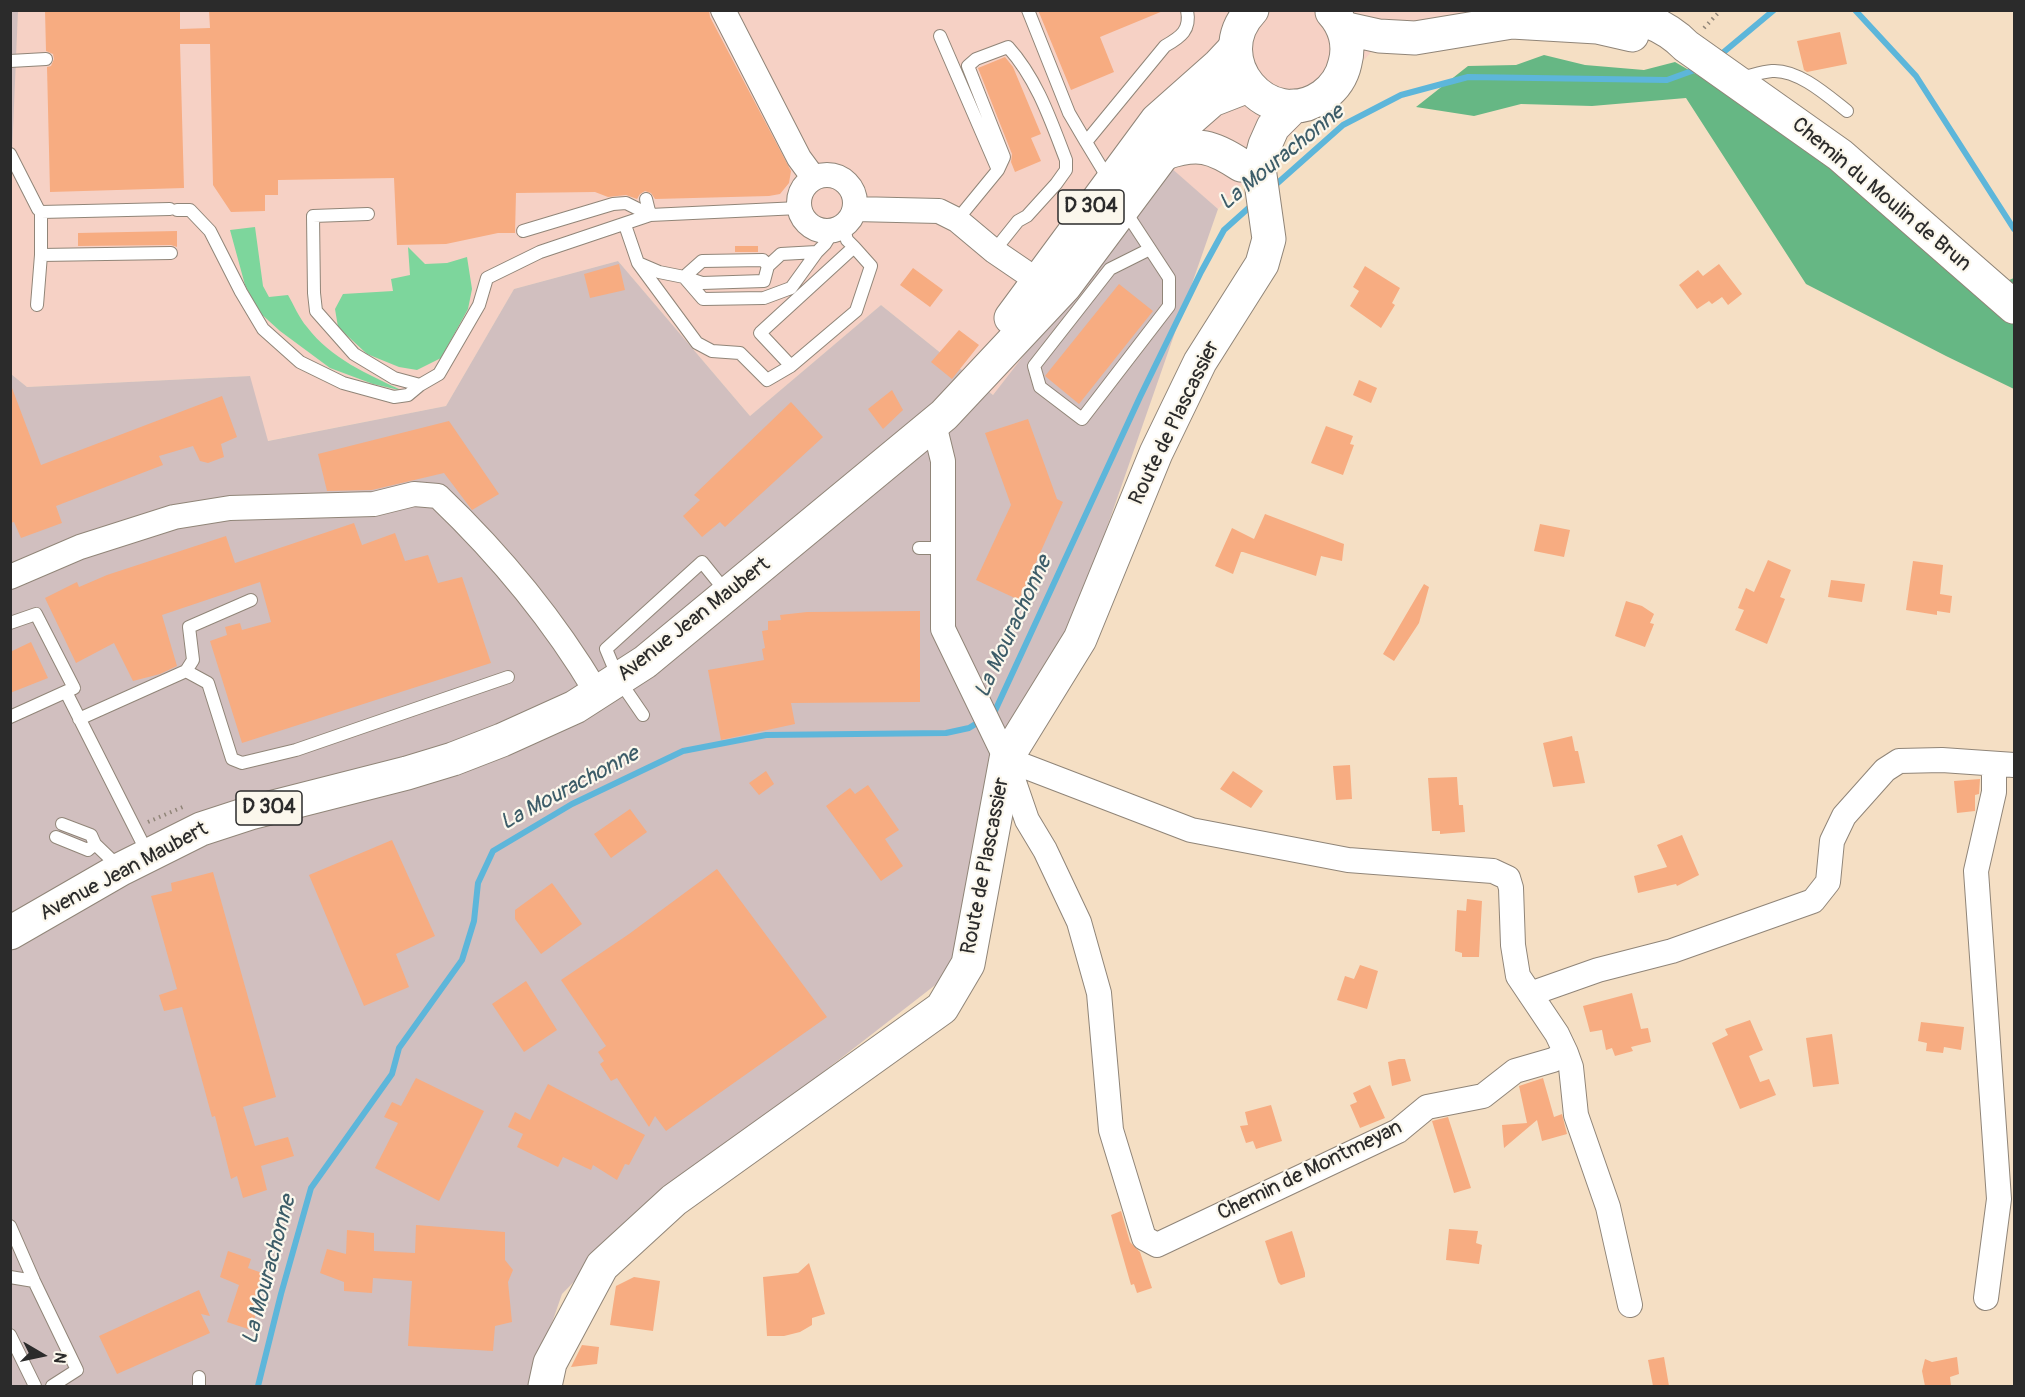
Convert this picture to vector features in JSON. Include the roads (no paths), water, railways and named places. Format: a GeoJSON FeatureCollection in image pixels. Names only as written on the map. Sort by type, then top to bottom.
{"type":"FeatureCollection","features":[{"type":"Feature","properties":{"kind":"street"},"geometry":{"type":"LineString","coordinates":[[723,10],[799,158],[813,177]]}},
{"type":"Feature","properties":{"kind":"street","name":"Chemin du Moulin de Brun"},"geometry":{"type":"LineString","coordinates":[[1512,22],[1545,10]]}},
{"type":"Feature","properties":{"kind":"street","name":"Chemin du Moulin de Brun"},"geometry":{"type":"LineString","coordinates":[[1337,19],[1379,36],[1415,38],[1512,22],[1601,19],[1638,14],[1676,35],[1839,155],[2014,307]]}},
{"type":"Feature","properties":{"kind":"street"},"geometry":{"type":"LineString","coordinates":[[1239,25],[1239,68],[1252,89],[1266,100],[1280,105],[1294,106],[1306,104],[1328,92],[1343,72],[1347,50],[1337,19]]}},
{"type":"Feature","properties":{"kind":"street","name":"Chemin du Moulin de Brun"},"geometry":{"type":"LineString","coordinates":[[1601,19],[1710,62]]}},
{"type":"Feature","properties":{"kind":"street","name":"Avenue Jean Maubert"},"geometry":{"type":"LineString","coordinates":[[10,933],[135,862],[201,829],[250,813],[453,759],[545,722],[645,662],[934,424],[1018,338],[1065,286],[1120,196],[1157,120],[1219,65],[1239,25]]}},
{"type":"Feature","properties":{"kind":"street","name":"Chemin du Moulin de Brun"},"geometry":{"type":"LineString","coordinates":[[1343,72],[1415,38]]}},
{"type":"Feature","properties":{"kind":"street","name":"Avenue Jean Maubert"},"geometry":{"type":"LineString","coordinates":[[971,385],[1004,327],[1038,281],[1165,153],[1188,121],[1212,100],[1236,89],[1252,89]]}},
{"type":"Feature","properties":{"kind":"street","name":"Route de Plascassier"},"geometry":{"type":"LineString","coordinates":[[545,1386],[550,1363],[602,1266],[674,1200],[942,1008],[968,964],[1006,759],[1080,639],[1156,453],[1200,362],[1262,264],[1269,239],[1258,234],[1248,176],[1252,89]]}},
{"type":"Feature","properties":{"kind":"street","name":"Route de Plascassier"},"geometry":{"type":"LineString","coordinates":[[1248,176],[1259,168],[1273,127],[1294,106]]}},
{"type":"Feature","properties":{"kind":"street"},"geometry":{"type":"LineString","coordinates":[[1165,153],[1186,146],[1216,150],[1248,176]]}},
{"type":"Feature","properties":{"kind":"street"},"geometry":{"type":"LineString","coordinates":[[846,228],[854,193],[843,178],[823,174],[813,177],[801,191],[799,208],[802,217],[815,229],[846,228],[932,210],[957,220],[994,251],[1038,281]]}},
{"type":"Feature","properties":{"kind":"street"},"geometry":{"type":"LineString","coordinates":[[934,424],[943,462],[943,629],[1006,759],[1191,830],[1348,860],[1493,871],[1508,878],[1511,888],[1513,945],[1518,976],[1557,1034],[1571,1067],[1576,1115],[1608,1207],[1630,1305]]}},
{"type":"Feature","properties":{"kind":"street"},"geometry":{"type":"LineString","coordinates":[[10,577],[80,547],[174,517],[230,508],[374,504],[414,494],[438,496],[475,531],[518,579],[572,651],[608,686]]}},
{"type":"Feature","properties":{"kind":"street","name":"Chemin de Montmeyan"},"geometry":{"type":"LineString","coordinates":[[1006,759],[1027,820],[1045,850],[1079,922],[1099,993],[1111,1130],[1144,1238],[1157,1245],[1398,1131],[1427,1107],[1483,1096],[1515,1071],[1553,1060],[1566,1053]]}},
{"type":"Feature","properties":{"kind":"street"},"geometry":{"type":"LineString","coordinates":[[1530,994],[1598,970],[1672,951],[1813,901],[1828,882],[1832,842],[1844,816],[1885,770],[1899,761],[1942,760],[2004,764],[1994,792],[1976,871],[1998,1199],[1986,1298]]}},
{"type":"Feature","properties":{"kind":"lane"},"geometry":{"type":"LineString","coordinates":[[1028,10],[1069,113],[1150,249],[1170,278],[1169,306],[1082,419],[1040,387],[1034,366],[1110,269],[1150,249]]}},
{"type":"Feature","properties":{"kind":"lane"},"geometry":{"type":"LineString","coordinates":[[1086,142],[1165,46],[1178,39],[1188,26],[1187,10]]}},
{"type":"Feature","properties":{"kind":"lane"},"geometry":{"type":"LineString","coordinates":[[940,36],[998,170]]}},
{"type":"Feature","properties":{"kind":"lane"},"geometry":{"type":"LineString","coordinates":[[957,220],[998,170],[1004,157],[968,66],[976,59],[1008,47],[1018,58],[1040,94],[1066,160],[1066,170],[1027,216],[1018,221],[994,251]]}},
{"type":"Feature","properties":{"kind":"lane"},"geometry":{"type":"LineString","coordinates":[[10,61],[46,59]]}},
{"type":"Feature","properties":{"kind":"lane"},"geometry":{"type":"LineString","coordinates":[[1710,62],[1774,71],[1799,78],[1819,89],[1847,111]]}},
{"type":"Feature","properties":{"kind":"lane"},"geometry":{"type":"LineString","coordinates":[[10,154],[41,212],[41,255],[37,305]]}},
{"type":"Feature","properties":{"kind":"lane"},"geometry":{"type":"LineString","coordinates":[[646,199],[650,215]]}},
{"type":"Feature","properties":{"kind":"lane"},"geometry":{"type":"LineString","coordinates":[[523,231],[626,202],[650,215]]}},
{"type":"Feature","properties":{"kind":"lane"},"geometry":{"type":"LineString","coordinates":[[41,212],[190,210],[210,231],[263,329],[300,362],[344,382],[394,397],[408,395],[439,374],[478,305],[487,278],[540,252],[650,215],[799,208]]}},
{"type":"Feature","properties":{"kind":"lane"},"geometry":{"type":"LineString","coordinates":[[368,214],[313,216],[316,311],[354,354],[394,378],[420,385]]}},
{"type":"Feature","properties":{"kind":"lane"},"geometry":{"type":"LineString","coordinates":[[625,225],[638,263],[697,343],[712,351],[740,353],[766,380],[791,366],[856,311],[871,266],[846,228]]}},
{"type":"Feature","properties":{"kind":"lane"},"geometry":{"type":"LineString","coordinates":[[684,277],[703,299],[764,298],[791,288],[817,252],[846,228]]}},
{"type":"Feature","properties":{"kind":"lane"},"geometry":{"type":"LineString","coordinates":[[791,366],[760,333],[846,228]]}},
{"type":"Feature","properties":{"kind":"lane"},"geometry":{"type":"LineString","coordinates":[[638,263],[659,272],[702,283],[764,281],[768,266],[780,254],[817,252]]}},
{"type":"Feature","properties":{"kind":"lane"},"geometry":{"type":"LineString","coordinates":[[41,255],[171,253]]}},
{"type":"Feature","properties":{"kind":"lane"},"geometry":{"type":"LineString","coordinates":[[684,277],[702,261],[763,260],[768,266]]}},
{"type":"Feature","properties":{"kind":"lane"},"geometry":{"type":"LineString","coordinates":[[919,548],[942,548]]}},
{"type":"Feature","properties":{"kind":"lane"},"geometry":{"type":"LineString","coordinates":[[79,719],[186,671],[193,660],[189,627],[252,600]]}},
{"type":"Feature","properties":{"kind":"lane"},"geometry":{"type":"LineString","coordinates":[[10,624],[36,614],[74,688],[10,717]]}},
{"type":"Feature","properties":{"kind":"lane"},"geometry":{"type":"LineString","coordinates":[[186,671],[207,683],[232,759],[242,763],[296,750],[508,677]]}},
{"type":"Feature","properties":{"kind":"lane"},"geometry":{"type":"LineString","coordinates":[[608,686],[644,714]]}},
{"type":"Feature","properties":{"kind":"lane"},"geometry":{"type":"LineString","coordinates":[[66,692],[79,719],[135,862]]}},
{"type":"Feature","properties":{"kind":"lane"},"geometry":{"type":"LineString","coordinates":[[62,824],[91,835],[95,844],[135,862]]}},
{"type":"Feature","properties":{"kind":"lane"},"geometry":{"type":"LineString","coordinates":[[56,837],[88,850],[95,844]]}},
{"type":"Feature","properties":{"kind":"lane"},"geometry":{"type":"LineString","coordinates":[[10,1226],[77,1370],[52,1386]]}},
{"type":"Feature","properties":{"kind":"lane"},"geometry":{"type":"LineString","coordinates":[[10,1277],[34,1281]]}},
{"type":"Feature","properties":{"kind":"lane"},"geometry":{"type":"LineString","coordinates":[[10,1335],[35,1386]]}},
{"type":"Feature","properties":{"kind":"waterway","name":"La Mourachonne"},"geometry":{"type":"LineString","coordinates":[[1719,56],[1774,10]]}},
{"type":"Feature","properties":{"kind":"waterway","name":"La Mourachonne"},"geometry":{"type":"LineString","coordinates":[[1855,10],[1916,76],[2014,229]]}},
{"type":"Feature","properties":{"kind":"waterway","name":"La Mourachonne"},"geometry":{"type":"LineString","coordinates":[[1272,188],[1343,125],[1401,95],[1468,77],[1667,80],[1700,68]]}},
{"type":"Feature","properties":{"kind":"waterway","name":"La Mourachonne"},"geometry":{"type":"LineString","coordinates":[[991,715],[994,713],[1140,397],[1201,272],[1224,230],[1253,204]]}},
{"type":"Feature","properties":{"kind":"waterway","name":"La Mourachonne"},"geometry":{"type":"LineString","coordinates":[[258,1386],[311,1188],[392,1074],[399,1048],[462,960],[474,921],[478,883],[493,851],[572,804],[683,751],[766,735],[946,733],[969,728],[982,720]]}}]}
